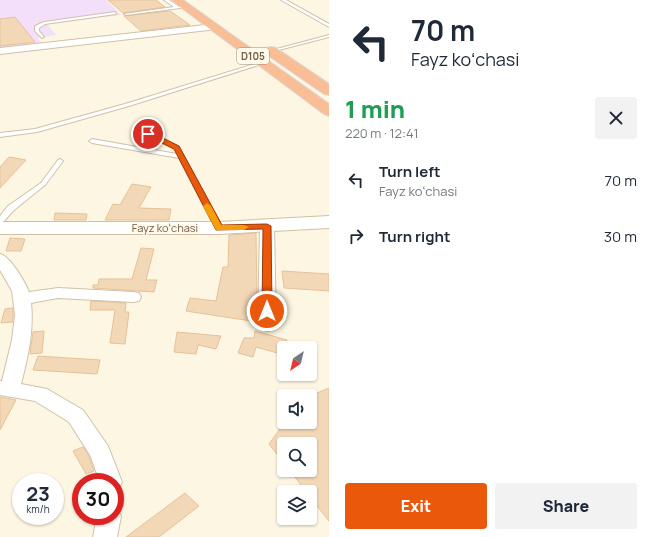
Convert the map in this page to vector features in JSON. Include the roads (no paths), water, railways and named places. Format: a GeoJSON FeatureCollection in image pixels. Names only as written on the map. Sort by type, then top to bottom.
{"type":"FeatureCollection","features":[{"type":"Feature","properties":{"kind":"highway","name":"D105"},"geometry":{"type":"LineString","coordinates":[[189,5],[214,28],[329,111]]}},
{"type":"Feature","properties":{"kind":"highway","name":"D105"},"geometry":{"type":"LineString","coordinates":[[259,43],[329,91]]}},
{"type":"Feature","properties":{"kind":"street"},"geometry":{"type":"LineString","coordinates":[[0,51],[45,41],[214,28]]}},
{"type":"Feature","properties":{"kind":"street","name":"Fayz koʻchasi"},"geometry":{"type":"LineString","coordinates":[[0,228],[219,228],[329,222]]}},
{"type":"Feature","properties":{"kind":"street"},"geometry":{"type":"LineString","coordinates":[[267,226],[267,325]]}},
{"type":"Feature","properties":{"kind":"street"},"geometry":{"type":"LineString","coordinates":[[0,259],[20,290],[23,318],[20,352],[5,389],[40,394],[76,416],[100,452],[108,473]]}},
{"type":"Feature","properties":{"kind":"street"},"geometry":{"type":"LineString","coordinates":[[21,299],[58,293],[133,297]]}},
{"type":"Feature","properties":{"kind":"street"},"geometry":{"type":"LineString","coordinates":[[105,537],[107,525]]}},
{"type":"Feature","properties":{"kind":"lane"},"geometry":{"type":"LineString","coordinates":[[166,0],[189,5]]}},
{"type":"Feature","properties":{"kind":"lane"},"geometry":{"type":"LineString","coordinates":[[283,0],[329,26]]}},
{"type":"Feature","properties":{"kind":"lane"},"geometry":{"type":"LineString","coordinates":[[126,14],[189,5]]}},
{"type":"Feature","properties":{"kind":"lane"},"geometry":{"type":"LineString","coordinates":[[45,41],[37,31],[37,27],[44,22],[115,13]]}},
{"type":"Feature","properties":{"kind":"lane"},"geometry":{"type":"LineString","coordinates":[[271,51],[329,36]]}},
{"type":"Feature","properties":{"kind":"lane"},"geometry":{"type":"LineString","coordinates":[[0,135],[35,131],[127,105],[263,63]]}},
{"type":"Feature","properties":{"kind":"lane"},"geometry":{"type":"LineString","coordinates":[[148,134],[176,148],[219,228]]}},
{"type":"Feature","properties":{"kind":"lane"},"geometry":{"type":"LineString","coordinates":[[92,141],[180,156]]}},
{"type":"Feature","properties":{"kind":"lane"},"geometry":{"type":"LineString","coordinates":[[0,220],[11,208],[43,184],[60,161]]}}]}
